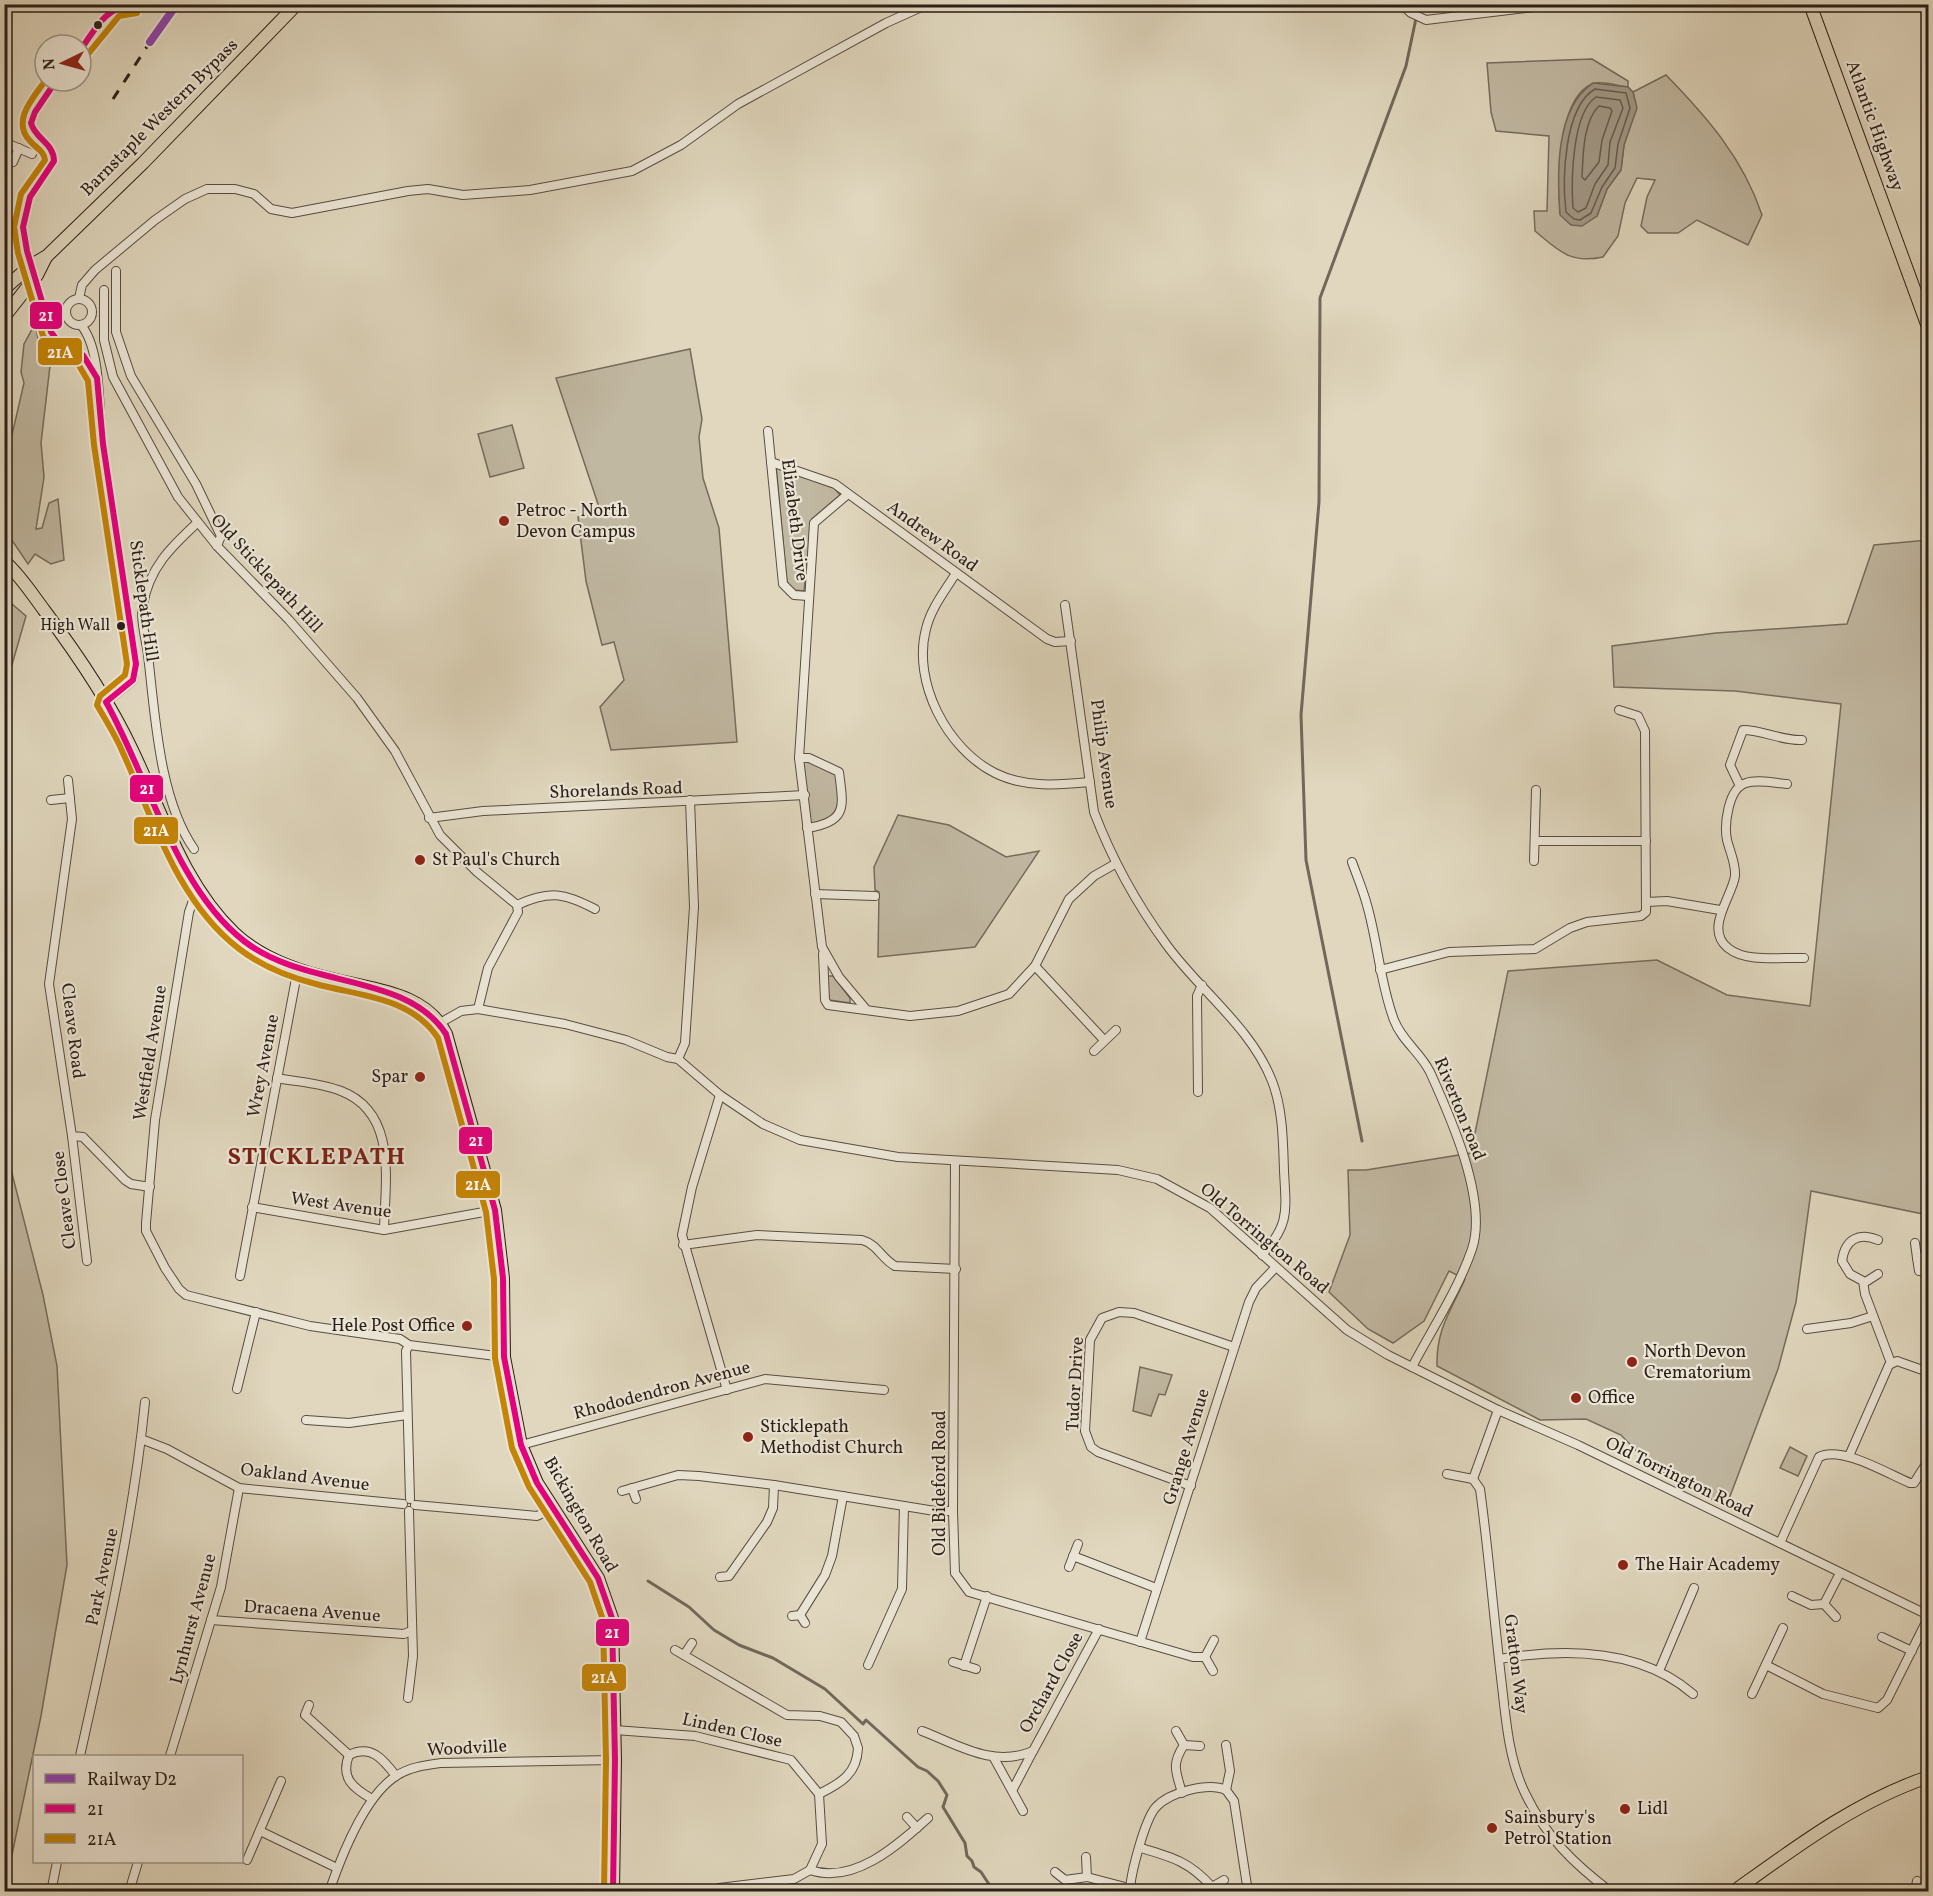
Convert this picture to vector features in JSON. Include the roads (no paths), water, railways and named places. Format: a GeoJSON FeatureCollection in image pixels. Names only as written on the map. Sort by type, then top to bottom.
{"type":"FeatureCollection","features":[{"type":"Feature","properties":{"kind":"main road","name":"Barnstaple Western Bypass"},"geometry":{"type":"LineString","coordinates":[[4,317],[24,292],[47,256],[142,163],[297,4]]}},
{"type":"Feature","properties":{"kind":"main road","name":"Atlantic Highway"},"geometry":{"type":"LineString","coordinates":[[1810,4],[1929,327]]}},
{"type":"Feature","properties":{"kind":"main road","name":"Barnstaple Western Bypass"},"geometry":{"type":"LineString","coordinates":[[4,289],[30,266],[47,256]]}},
{"type":"Feature","properties":{"kind":"main road"},"geometry":{"type":"LineString","coordinates":[[6,561],[75,651],[131,748],[173,845],[201,891],[232,932],[268,958],[400,995],[441,1023]]}},
{"type":"Feature","properties":{"kind":"main road","name":"Bickington Road"},"geometry":{"type":"LineString","coordinates":[[441,1023],[457,1068],[495,1210],[503,1278],[504,1356],[521,1445],[537,1483],[552,1509],[587,1558],[609,1607],[614,1635],[613,1892]]}},
{"type":"Feature","properties":{"kind":"main road"},"geometry":{"type":"LineString","coordinates":[[1733,1892],[1835,1820],[1875,1798],[1929,1777]]}},
{"type":"Feature","properties":{"kind":"street"},"geometry":{"type":"LineString","coordinates":[[80,298],[82,285],[95,270],[155,220],[185,199],[207,189],[236,189],[254,194],[271,209],[292,213],[408,191],[428,189],[463,195],[530,190],[623,174],[681,145],[738,104],[886,23],[928,4]]}},
{"type":"Feature","properties":{"kind":"street"},"geometry":{"type":"LineString","coordinates":[[1401,4],[1411,13],[1426,20],[1559,4]]}},
{"type":"Feature","properties":{"kind":"street"},"geometry":{"type":"LineString","coordinates":[[4,142],[32,154]]}},
{"type":"Feature","properties":{"kind":"street"},"geometry":{"type":"LineString","coordinates":[[13,162],[19,148]]}},
{"type":"Feature","properties":{"kind":"street"},"geometry":{"type":"LineString","coordinates":[[116,271],[116,332],[131,376],[196,484],[221,536],[217,546]]}},
{"type":"Feature","properties":{"kind":"street","name":"Old Sticklepath Hill"},"geometry":{"type":"LineString","coordinates":[[104,290],[104,340],[115,384],[178,497],[217,546],[290,620],[357,698],[395,751],[440,835],[458,855],[518,905]]}},
{"type":"Feature","properties":{"kind":"street"},"geometry":{"type":"LineString","coordinates":[[80,298],[90,303],[93,311],[90,319],[81,325],[72,323],[66,315],[68,304],[80,298]]}},
{"type":"Feature","properties":{"kind":"street","name":"Sticklepath Hill"},"geometry":{"type":"LineString","coordinates":[[81,325],[90,343],[97,378],[103,444],[136,664],[135,676],[129,685],[106,702]]}},
{"type":"Feature","properties":{"kind":"street","name":"Elizabeth Drive"},"geometry":{"type":"LineString","coordinates":[[768,431],[783,584],[794,594],[808,596]]}},
{"type":"Feature","properties":{"kind":"street","name":"Andrew Road"},"geometry":{"type":"LineString","coordinates":[[771,462],[834,484],[1047,639],[1055,642],[1071,641]]}},
{"type":"Feature","properties":{"kind":"street","name":"Elizabeth Drive"},"geometry":{"type":"LineString","coordinates":[[848,494],[814,523],[799,758],[822,947],[826,1003],[830,1006],[865,1008],[910,1016],[976,1007],[1009,994],[1035,966],[1069,899],[1095,876],[1115,864]]}},
{"type":"Feature","properties":{"kind":"street"},"geometry":{"type":"LineString","coordinates":[[194,849],[185,836],[174,808],[165,770],[142,606],[159,561],[197,523]]}},
{"type":"Feature","properties":{"kind":"street"},"geometry":{"type":"LineString","coordinates":[[956,573],[933,608],[923,646],[926,675],[933,703],[944,724],[975,759],[996,773],[1036,784],[1090,782]]}},
{"type":"Feature","properties":{"kind":"street","name":"Philip Avenue"},"geometry":{"type":"LineString","coordinates":[[1065,605],[1094,812],[1115,864],[1167,945],[1257,1053],[1272,1081],[1279,1106],[1286,1203],[1284,1223],[1276,1241],[1262,1255]]}},
{"type":"Feature","properties":{"kind":"street"},"geometry":{"type":"LineString","coordinates":[[1380,970],[1449,952],[1535,949],[1570,928],[1587,922],[1641,916],[1646,912],[1645,731],[1638,716],[1619,710]]}},
{"type":"Feature","properties":{"kind":"street"},"geometry":{"type":"LineString","coordinates":[[1740,786],[1730,765],[1743,730],[1754,730],[1791,741],[1802,740]]}},
{"type":"Feature","properties":{"kind":"street"},"geometry":{"type":"LineString","coordinates":[[799,758],[809,758],[832,767],[839,772],[841,786],[843,806],[839,814],[824,825],[807,828]]}},
{"type":"Feature","properties":{"kind":"street","name":"Cleave Road"},"geometry":{"type":"LineString","coordinates":[[68,780],[72,819],[49,984],[72,1136]]}},
{"type":"Feature","properties":{"kind":"street"},"geometry":{"type":"LineString","coordinates":[[1787,784],[1748,782],[1740,786],[1734,796],[1725,827],[1735,875],[1720,910],[1722,940],[1732,951],[1755,957],[1804,958]]}},
{"type":"Feature","properties":{"kind":"street"},"geometry":{"type":"LineString","coordinates":[[1534,861],[1536,789]]}},
{"type":"Feature","properties":{"kind":"street"},"geometry":{"type":"LineString","coordinates":[[690,800],[805,795]]}},
{"type":"Feature","properties":{"kind":"street"},"geometry":{"type":"LineString","coordinates":[[51,800],[70,798]]}},
{"type":"Feature","properties":{"kind":"street","name":"Shorelands Road"},"geometry":{"type":"LineString","coordinates":[[429,818],[455,813],[690,800],[694,907],[685,1043],[678,1059]]}},
{"type":"Feature","properties":{"kind":"street"},"geometry":{"type":"LineString","coordinates":[[1535,842],[1646,841]]}},
{"type":"Feature","properties":{"kind":"street","name":"Riverton road"},"geometry":{"type":"LineString","coordinates":[[1352,862],[1368,906],[1380,970],[1395,1021],[1403,1038],[1417,1051],[1429,1070],[1471,1179],[1477,1209],[1472,1250],[1412,1367]]}},
{"type":"Feature","properties":{"kind":"street","name":"Westfield Avenue"},"geometry":{"type":"LineString","coordinates":[[201,891],[189,912],[166,1045],[155,1120],[146,1231],[165,1268],[179,1289],[186,1295],[256,1312]]}},
{"type":"Feature","properties":{"kind":"street"},"geometry":{"type":"LineString","coordinates":[[478,1008],[488,968],[518,912],[518,905],[549,894],[566,896],[596,909]]}},
{"type":"Feature","properties":{"kind":"street"},"geometry":{"type":"LineString","coordinates":[[815,894],[875,896]]}},
{"type":"Feature","properties":{"kind":"street"},"geometry":{"type":"LineString","coordinates":[[1646,902],[1667,901],[1720,910]]}},
{"type":"Feature","properties":{"kind":"street","name":"Elizabeth Drive"},"geometry":{"type":"LineString","coordinates":[[822,947],[839,978],[865,1008]]}},
{"type":"Feature","properties":{"kind":"street"},"geometry":{"type":"LineString","coordinates":[[1035,966],[1104,1040]]}},
{"type":"Feature","properties":{"kind":"street","name":"Wrey Avenue"},"geometry":{"type":"LineString","coordinates":[[240,1276],[298,968]]}},
{"type":"Feature","properties":{"kind":"street"},"geometry":{"type":"LineString","coordinates":[[1198,1092],[1197,996],[1202,985]]}},
{"type":"Feature","properties":{"kind":"street","name":"Old Torrington Road"},"geometry":{"type":"LineString","coordinates":[[441,1023],[461,1011],[478,1008],[585,1029],[678,1059],[720,1095],[763,1124],[800,1140],[898,1157],[1118,1170],[1157,1179],[1210,1208],[1347,1330],[1412,1367],[1498,1410],[1578,1445],[1929,1617]]}},
{"type":"Feature","properties":{"kind":"street"},"geometry":{"type":"LineString","coordinates":[[1095,1051],[1116,1030]]}},
{"type":"Feature","properties":{"kind":"street"},"geometry":{"type":"LineString","coordinates":[[277,1078],[339,1090],[352,1095],[374,1118],[383,1135],[386,1156],[384,1230]]}},
{"type":"Feature","properties":{"kind":"street"},"geometry":{"type":"LineString","coordinates":[[720,1095],[692,1187],[682,1234],[683,1245],[727,1390]]}},
{"type":"Feature","properties":{"kind":"street"},"geometry":{"type":"LineString","coordinates":[[72,1136],[83,1137],[131,1184],[150,1187]]}},
{"type":"Feature","properties":{"kind":"street","name":"Cleave Close"},"geometry":{"type":"LineString","coordinates":[[72,1136],[87,1261]]}},
{"type":"Feature","properties":{"kind":"street","name":"Old Bideford Road"},"geometry":{"type":"LineString","coordinates":[[955,1161],[953,1511],[955,1573],[969,1592],[1193,1657],[1205,1656]]}},
{"type":"Feature","properties":{"kind":"street","name":"West Avenue"},"geometry":{"type":"LineString","coordinates":[[252,1207],[384,1230],[495,1210]]}},
{"type":"Feature","properties":{"kind":"street"},"geometry":{"type":"LineString","coordinates":[[683,1245],[757,1235],[862,1240],[871,1243],[888,1262],[895,1266],[956,1269]]}},
{"type":"Feature","properties":{"kind":"street"},"geometry":{"type":"LineString","coordinates":[[1878,1240],[1860,1236],[1849,1242],[1843,1253],[1845,1268],[1864,1283],[1873,1316],[1891,1363]]}},
{"type":"Feature","properties":{"kind":"street"},"geometry":{"type":"LineString","coordinates":[[1915,1243],[1919,1270]]}},
{"type":"Feature","properties":{"kind":"street"},"geometry":{"type":"LineString","coordinates":[[1917,1258],[1929,1256]]}},
{"type":"Feature","properties":{"kind":"street","name":"Grange Avenue"},"geometry":{"type":"LineString","coordinates":[[1140,1642],[1249,1302],[1256,1288],[1275,1268]]}},
{"type":"Feature","properties":{"kind":"street"},"geometry":{"type":"LineString","coordinates":[[1864,1283],[1878,1274]]}},
{"type":"Feature","properties":{"kind":"street"},"geometry":{"type":"LineString","coordinates":[[237,1389],[256,1312],[310,1326],[400,1339],[409,1345],[504,1356]]}},
{"type":"Feature","properties":{"kind":"street","name":"Tudor Drive"},"geometry":{"type":"LineString","coordinates":[[1191,1486],[1098,1452],[1091,1447],[1085,1431],[1090,1340],[1102,1318],[1119,1312],[1134,1313],[1233,1347]]}},
{"type":"Feature","properties":{"kind":"street"},"geometry":{"type":"LineString","coordinates":[[1807,1329],[1851,1323],[1873,1316]]}},
{"type":"Feature","properties":{"kind":"street"},"geometry":{"type":"LineString","coordinates":[[408,1698],[413,1656],[406,1351],[409,1345]]}},
{"type":"Feature","properties":{"kind":"street"},"geometry":{"type":"LineString","coordinates":[[1849,1456],[1885,1369],[1897,1361],[1929,1372]]}},
{"type":"Feature","properties":{"kind":"street","name":"Rhododendron Avenue"},"geometry":{"type":"LineString","coordinates":[[521,1445],[727,1390],[746,1382],[765,1379],[884,1390]]}},
{"type":"Feature","properties":{"kind":"street","name":"Park Avenue"},"geometry":{"type":"LineString","coordinates":[[80,1755],[123,1561],[145,1402]]}},
{"type":"Feature","properties":{"kind":"street"},"geometry":{"type":"LineString","coordinates":[[1447,1474],[1473,1479],[1498,1410]]}},
{"type":"Feature","properties":{"kind":"street"},"geometry":{"type":"LineString","coordinates":[[306,1420],[349,1422],[407,1415]]}},
{"type":"Feature","properties":{"kind":"street","name":"Oakland Avenue"},"geometry":{"type":"LineString","coordinates":[[141,1439],[167,1449],[239,1488],[537,1516],[552,1509]]}},
{"type":"Feature","properties":{"kind":"street"},"geometry":{"type":"LineString","coordinates":[[1780,1544],[1819,1457],[1824,1454],[1849,1456],[1910,1483],[1914,1483],[1929,1461]]}},
{"type":"Feature","properties":{"kind":"street"},"geometry":{"type":"LineString","coordinates":[[622,1491],[678,1476],[774,1485],[904,1506],[953,1511]]}},
{"type":"Feature","properties":{"kind":"street","name":"Gratton Way"},"geometry":{"type":"LineString","coordinates":[[1473,1479],[1480,1490],[1511,1747],[1524,1791],[1555,1842],[1576,1866],[1611,1892]]}},
{"type":"Feature","properties":{"kind":"street"},"geometry":{"type":"LineString","coordinates":[[733,1586],[724,1577],[767,1522],[773,1508],[774,1485]]}},
{"type":"Feature","properties":{"kind":"street","name":"Lynhurst Avenue"},"geometry":{"type":"LineString","coordinates":[[170,1755],[221,1587],[239,1488]]}},
{"type":"Feature","properties":{"kind":"street"},"geometry":{"type":"LineString","coordinates":[[632,1488],[636,1499]]}},
{"type":"Feature","properties":{"kind":"street"},"geometry":{"type":"LineString","coordinates":[[799,1618],[825,1575],[832,1556],[843,1496]]}},
{"type":"Feature","properties":{"kind":"street"},"geometry":{"type":"LineString","coordinates":[[868,1665],[902,1589],[904,1506]]}},
{"type":"Feature","properties":{"kind":"street"},"geometry":{"type":"LineString","coordinates":[[1069,1568],[1078,1544]]}},
{"type":"Feature","properties":{"kind":"street"},"geometry":{"type":"LineString","coordinates":[[1073,1556],[1156,1588]]}},
{"type":"Feature","properties":{"kind":"street"},"geometry":{"type":"LineString","coordinates":[[1824,1604],[1840,1573]]}},
{"type":"Feature","properties":{"kind":"street"},"geometry":{"type":"LineString","coordinates":[[1659,1671],[1694,1588]]}},
{"type":"Feature","properties":{"kind":"street"},"geometry":{"type":"LineString","coordinates":[[964,1666],[987,1596]]}},
{"type":"Feature","properties":{"kind":"street"},"geometry":{"type":"LineString","coordinates":[[1791,1596],[1811,1605],[1824,1604]]}},
{"type":"Feature","properties":{"kind":"street"},"geometry":{"type":"LineString","coordinates":[[1824,1604],[1836,1617]]}},
{"type":"Feature","properties":{"kind":"street"},"geometry":{"type":"LineString","coordinates":[[1766,1665],[1816,1691],[1872,1708],[1883,1705],[1929,1617]]}},
{"type":"Feature","properties":{"kind":"street","name":"Dracaena Avenue"},"geometry":{"type":"LineString","coordinates":[[211,1620],[404,1634],[411,1631]]}},
{"type":"Feature","properties":{"kind":"street"},"geometry":{"type":"LineString","coordinates":[[1752,1694],[1783,1628]]}},
{"type":"Feature","properties":{"kind":"street","name":"Orchard Close"},"geometry":{"type":"LineString","coordinates":[[1013,1789],[1099,1629]]}},
{"type":"Feature","properties":{"kind":"street"},"geometry":{"type":"LineString","coordinates":[[1882,1637],[1912,1651]]}},
{"type":"Feature","properties":{"kind":"street"},"geometry":{"type":"LineString","coordinates":[[1213,1671],[1205,1656],[1214,1640]]}},
{"type":"Feature","properties":{"kind":"street"},"geometry":{"type":"LineString","coordinates":[[684,1655],[692,1643]]}},
{"type":"Feature","properties":{"kind":"street"},"geometry":{"type":"LineString","coordinates":[[675,1650],[774,1710],[802,1718],[833,1718],[847,1727],[858,1748],[854,1770],[846,1778],[819,1794],[822,1844],[810,1870],[794,1879],[719,1888]]}},
{"type":"Feature","properties":{"kind":"street"},"geometry":{"type":"LineString","coordinates":[[1499,1659],[1539,1653],[1577,1652],[1630,1662],[1659,1671],[1693,1694]]}},
{"type":"Feature","properties":{"kind":"street"},"geometry":{"type":"LineString","coordinates":[[953,1662],[976,1670]]}},
{"type":"Feature","properties":{"kind":"street"},"geometry":{"type":"LineString","coordinates":[[309,1705],[305,1714],[350,1755]]}},
{"type":"Feature","properties":{"kind":"street","name":"Linden Close"},"geometry":{"type":"LineString","coordinates":[[615,1730],[695,1736],[791,1760],[819,1794]]}},
{"type":"Feature","properties":{"kind":"street","name":"Orchard Close"},"geometry":{"type":"LineString","coordinates":[[922,1731],[994,1758],[1007,1759],[1032,1751]]}},
{"type":"Feature","properties":{"kind":"street"},"geometry":{"type":"LineString","coordinates":[[1176,1731],[1184,1745]]}},
{"type":"Feature","properties":{"kind":"street"},"geometry":{"type":"LineString","coordinates":[[1184,1745],[1200,1746]]}},
{"type":"Feature","properties":{"kind":"street"},"geometry":{"type":"LineString","coordinates":[[1182,1793],[1174,1765],[1184,1745]]}},
{"type":"Feature","properties":{"kind":"street"},"geometry":{"type":"LineString","coordinates":[[1226,1745],[1230,1771],[1226,1790]]}},
{"type":"Feature","properties":{"kind":"street"},"geometry":{"type":"LineString","coordinates":[[350,1755],[365,1750],[374,1752],[396,1776]]}},
{"type":"Feature","properties":{"kind":"street"},"geometry":{"type":"LineString","coordinates":[[350,1755],[345,1773],[349,1783],[372,1799]]}},
{"type":"Feature","properties":{"kind":"street"},"geometry":{"type":"LineString","coordinates":[[994,1758],[1023,1811]]}},
{"type":"Feature","properties":{"kind":"street","name":"Woodville"},"geometry":{"type":"LineString","coordinates":[[329,1892],[337,1868],[372,1799],[396,1776],[419,1767],[441,1763],[615,1760]]}},
{"type":"Feature","properties":{"kind":"street"},"geometry":{"type":"LineString","coordinates":[[247,1860],[281,1782]]}},
{"type":"Feature","properties":{"kind":"street"},"geometry":{"type":"LineString","coordinates":[[1055,1872],[1065,1880],[1087,1877],[1130,1890],[1149,1817],[1157,1806],[1182,1793],[1211,1787],[1226,1790],[1234,1801],[1248,1892]]}},
{"type":"Feature","properties":{"kind":"street"},"geometry":{"type":"LineString","coordinates":[[907,1816],[917,1828]]}},
{"type":"Feature","properties":{"kind":"street"},"geometry":{"type":"LineString","coordinates":[[810,1870],[822,1874],[836,1873],[858,1866],[898,1846],[928,1818]]}},
{"type":"Feature","properties":{"kind":"street"},"geometry":{"type":"LineString","coordinates":[[260,1831],[337,1868]]}},
{"type":"Feature","properties":{"kind":"street"},"geometry":{"type":"LineString","coordinates":[[1141,1848],[1166,1855],[1196,1869],[1210,1889],[1224,1880]]}},
{"type":"Feature","properties":{"kind":"street"},"geometry":{"type":"LineString","coordinates":[[1086,1857],[1087,1877]]}},
{"type":"Feature","properties":{"kind":"street"},"geometry":{"type":"LineString","coordinates":[[51,1892],[57,1863]]}},
{"type":"Feature","properties":{"kind":"street"},"geometry":{"type":"LineString","coordinates":[[129,1892],[138,1863]]}},
{"type":"Feature","properties":{"kind":"street"},"geometry":{"type":"LineString","coordinates":[[1916,1892],[1917,1881]]}},
{"type":"Feature","properties":{"kind":"water"},"geometry":{"type":"Polygon","coordinates":[[[1593,83],[1628,87],[1633,92],[1637,108],[1624,145],[1621,170],[1607,189],[1597,216],[1582,226],[1571,225],[1560,215],[1561,143],[1571,108],[1593,83]]]}},
{"type":"Feature","properties":{"kind":"waterway"},"geometry":{"type":"LineString","coordinates":[[1362,1141],[1306,860],[1301,715],[1319,502],[1320,298],[1406,66],[1419,4]]}},
{"type":"Feature","properties":{"kind":"waterway"},"geometry":{"type":"LineString","coordinates":[[648,1581],[689,1607],[714,1630],[739,1645],[773,1658],[825,1689],[863,1724],[866,1720],[918,1767],[927,1771],[938,1781],[947,1795],[943,1807],[965,1843],[967,1856],[994,1892]]}},
{"type":"Feature","properties":{"kind":"railway"},"geometry":{"type":"LineString","coordinates":[[113,99],[150,42]]}},
{"type":"Feature","properties":{"kind":"rail line","name":"D2"},"geometry":{"type":"LineString","coordinates":[[150,42],[177,4]]}},
{"type":"Feature","properties":{"kind":"place","name":"Petroc - North Devon Campus"},"geometry":{"type":"Point","coordinates":[504,521]}},
{"type":"Feature","properties":{"kind":"place","name":"High Wall"},"geometry":{"type":"Point","coordinates":[121,626]}},
{"type":"Feature","properties":{"kind":"place","name":"St Paul's Church"},"geometry":{"type":"Point","coordinates":[420,860]}},
{"type":"Feature","properties":{"kind":"place","name":"Spar"},"geometry":{"type":"Point","coordinates":[420,1077]}},
{"type":"Feature","properties":{"kind":"place","name":"Hele Post Office"},"geometry":{"type":"Point","coordinates":[467,1326]}},
{"type":"Feature","properties":{"kind":"place","name":"North Devon Crematorium"},"geometry":{"type":"Point","coordinates":[1632,1362]}},
{"type":"Feature","properties":{"kind":"place","name":"Office"},"geometry":{"type":"Point","coordinates":[1576,1398]}},
{"type":"Feature","properties":{"kind":"place","name":"Sticklepath Methodist Church"},"geometry":{"type":"Point","coordinates":[748,1437]}},
{"type":"Feature","properties":{"kind":"place","name":"The Hair Academy"},"geometry":{"type":"Point","coordinates":[1623,1565]}},
{"type":"Feature","properties":{"kind":"place","name":"Lidl"},"geometry":{"type":"Point","coordinates":[1625,1809]}},
{"type":"Feature","properties":{"kind":"place","name":"Sainsbury's Petrol Station"},"geometry":{"type":"Point","coordinates":[1492,1828]}},
{"type":"Feature","properties":{"kind":"district","name":"STICKLEPATH"},"geometry":{"type":"Point","coordinates":[317,1158]}}]}
